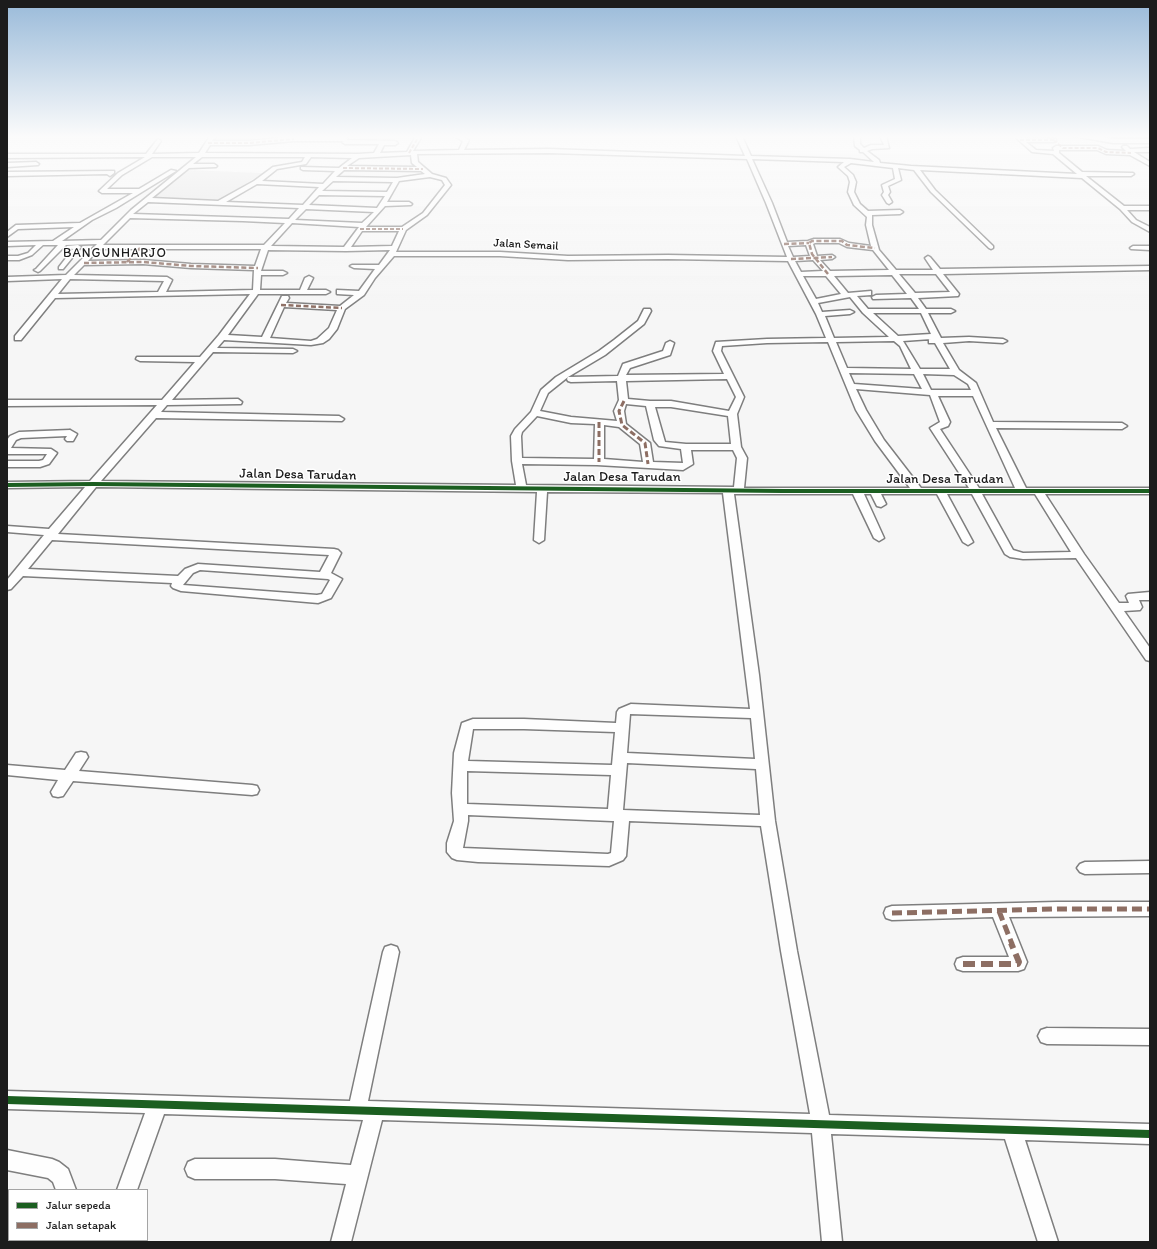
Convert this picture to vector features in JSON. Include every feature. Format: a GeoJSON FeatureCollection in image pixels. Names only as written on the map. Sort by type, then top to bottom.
{"type":"FeatureCollection","features":[{"type":"Feature","properties":{"kind":"street"},"geometry":{"type":"LineString","coordinates":[[53,244],[81,225],[134,194]]}},
{"type":"Feature","properties":{"kind":"street"},"geometry":{"type":"LineString","coordinates":[[18,338],[54,296],[68,277],[84,263],[98,245],[154,194]]}},
{"type":"Feature","properties":{"kind":"street"},"geometry":{"type":"LineString","coordinates":[[221,202],[234,194]]}},
{"type":"Feature","properties":{"kind":"street"},"geometry":{"type":"LineString","coordinates":[[7,587],[15,574],[51,535],[93,484],[222,337],[256,292],[258,270],[265,248],[317,194]]}},
{"type":"Feature","properties":{"kind":"street"},"geometry":{"type":"LineString","coordinates":[[346,250],[362,227],[379,210],[389,194]]}},
{"type":"Feature","properties":{"kind":"street"},"geometry":{"type":"LineString","coordinates":[[129,216],[259,222],[290,221],[402,229],[416,221],[435,203],[441,194]]}},
{"type":"Feature","properties":{"kind":"street"},"geometry":{"type":"LineString","coordinates":[[765,194],[790,259],[833,340],[843,370],[868,423],[917,490]]}},
{"type":"Feature","properties":{"kind":"street"},"geometry":{"type":"LineString","coordinates":[[853,194],[858,205],[870,216],[869,225],[875,248],[892,272],[915,296],[924,310],[937,339],[956,372],[972,382],[990,425],[1022,491]]}},
{"type":"Feature","properties":{"kind":"street"},"geometry":{"type":"LineString","coordinates":[[886,194],[889,202]]}},
{"type":"Feature","properties":{"kind":"street"},"geometry":{"type":"LineString","coordinates":[[936,194],[990,247]]}},
{"type":"Feature","properties":{"kind":"street"},"geometry":{"type":"LineString","coordinates":[[1105,194],[1122,208],[1134,221],[1150,230]]}},
{"type":"Feature","properties":{"kind":"street"},"geometry":{"type":"LineString","coordinates":[[147,200],[305,206],[346,206],[379,210]]}},
{"type":"Feature","properties":{"kind":"street"},"geometry":{"type":"LineString","coordinates":[[383,204],[409,204]]}},
{"type":"Feature","properties":{"kind":"street"},"geometry":{"type":"LineString","coordinates":[[324,223],[346,206]]}},
{"type":"Feature","properties":{"kind":"street"},"geometry":{"type":"LineString","coordinates":[[1122,208],[1150,208]]}},
{"type":"Feature","properties":{"kind":"street"},"geometry":{"type":"LineString","coordinates":[[865,212],[900,212]]}},
{"type":"Feature","properties":{"kind":"street"},"geometry":{"type":"LineString","coordinates":[[1130,216],[1150,212]]}},
{"type":"Feature","properties":{"kind":"street"},"geometry":{"type":"LineString","coordinates":[[7,235],[16,227],[81,225]]}},
{"type":"Feature","properties":{"kind":"street"},"geometry":{"type":"LineString","coordinates":[[222,337],[311,343],[320,341],[333,329],[342,308],[361,293],[372,277],[382,267],[393,251],[402,229]]}},
{"type":"Feature","properties":{"kind":"street"},"geometry":{"type":"LineString","coordinates":[[127,262],[141,237]]}},
{"type":"Feature","properties":{"kind":"street"},"geometry":{"type":"LineString","coordinates":[[784,244],[808,244],[814,241],[840,241],[847,245],[875,248]]}},
{"type":"Feature","properties":{"kind":"street"},"geometry":{"type":"LineString","coordinates":[[7,244],[53,244],[78,247],[61,268]]}},
{"type":"Feature","properties":{"kind":"street"},"geometry":{"type":"LineString","coordinates":[[7,258],[19,258],[27,255],[41,244]]}},
{"type":"Feature","properties":{"kind":"street"},"geometry":{"type":"LineString","coordinates":[[808,244],[812,254],[828,274],[848,295],[898,340],[930,392],[945,422],[945,424],[935,428],[956,458],[1009,552],[1023,556],[1079,555]]}},
{"type":"Feature","properties":{"kind":"street","name":"Jalan Semail"},"geometry":{"type":"LineString","coordinates":[[61,246],[98,245],[136,248],[265,248],[393,251],[500,254],[552,258],[668,257],[790,259]]}},
{"type":"Feature","properties":{"kind":"street"},"geometry":{"type":"LineString","coordinates":[[38,270],[61,246]]}},
{"type":"Feature","properties":{"kind":"street"},"geometry":{"type":"LineString","coordinates":[[1133,248],[1150,248]]}},
{"type":"Feature","properties":{"kind":"street"},"geometry":{"type":"LineString","coordinates":[[790,259],[816,259],[832,257]]}},
{"type":"Feature","properties":{"kind":"street"},"geometry":{"type":"LineString","coordinates":[[876,297],[955,294],[928,258]]}},
{"type":"Feature","properties":{"kind":"street"},"geometry":{"type":"LineString","coordinates":[[84,263],[127,262],[258,270],[283,273]]}},
{"type":"Feature","properties":{"kind":"street"},"geometry":{"type":"LineString","coordinates":[[354,266],[382,267]]}},
{"type":"Feature","properties":{"kind":"street"},"geometry":{"type":"LineString","coordinates":[[798,274],[1150,268]]}},
{"type":"Feature","properties":{"kind":"street"},"geometry":{"type":"LineString","coordinates":[[7,279],[68,277],[167,279],[168,280],[161,294]]}},
{"type":"Feature","properties":{"kind":"street"},"geometry":{"type":"LineString","coordinates":[[302,292],[309,278]]}},
{"type":"Feature","properties":{"kind":"street"},"geometry":{"type":"LineString","coordinates":[[97,295],[106,286]]}},
{"type":"Feature","properties":{"kind":"street"},"geometry":{"type":"LineString","coordinates":[[265,340],[281,305],[289,292]]}},
{"type":"Feature","properties":{"kind":"street"},"geometry":{"type":"LineString","coordinates":[[54,296],[326,292]]}},
{"type":"Feature","properties":{"kind":"street"},"geometry":{"type":"LineString","coordinates":[[340,292],[361,293]]}},
{"type":"Feature","properties":{"kind":"street"},"geometry":{"type":"LineString","coordinates":[[814,302],[848,295],[868,293]]}},
{"type":"Feature","properties":{"kind":"street"},"geometry":{"type":"LineString","coordinates":[[281,305],[342,308]]}},
{"type":"Feature","properties":{"kind":"street"},"geometry":{"type":"LineString","coordinates":[[866,311],[951,311]]}},
{"type":"Feature","properties":{"kind":"street"},"geometry":{"type":"LineString","coordinates":[[521,488],[521,461],[517,434],[535,413],[544,392],[558,379],[607,350],[641,322],[647,312]]}},
{"type":"Feature","properties":{"kind":"street"},"geometry":{"type":"LineString","coordinates":[[820,314],[850,312]]}},
{"type":"Feature","properties":{"kind":"street"},"geometry":{"type":"LineString","coordinates":[[832,1242],[821,1124],[789,951],[768,821],[733,490],[743,461],[736,447],[732,414],[740,397],[717,351],[718,345],[833,340],[937,339],[1003,341]]}},
{"type":"Feature","properties":{"kind":"street"},"geometry":{"type":"LineString","coordinates":[[622,425],[619,411],[622,402],[624,402],[621,378],[624,370],[631,363],[667,353],[670,343]]}},
{"type":"Feature","properties":{"kind":"street"},"geometry":{"type":"LineString","coordinates":[[210,350],[293,350]]}},
{"type":"Feature","properties":{"kind":"street"},"geometry":{"type":"LineString","coordinates":[[140,359],[201,360]]}},
{"type":"Feature","properties":{"kind":"street"},"geometry":{"type":"LineString","coordinates":[[843,370],[956,372]]}},
{"type":"Feature","properties":{"kind":"street"},"geometry":{"type":"LineString","coordinates":[[571,379],[729,376]]}},
{"type":"Feature","properties":{"kind":"street"},"geometry":{"type":"LineString","coordinates":[[850,386],[930,392],[976,393]]}},
{"type":"Feature","properties":{"kind":"street"},"geometry":{"type":"LineString","coordinates":[[7,403],[165,401],[238,402]]}},
{"type":"Feature","properties":{"kind":"street"},"geometry":{"type":"LineString","coordinates":[[624,402],[671,404],[732,414]]}},
{"type":"Feature","properties":{"kind":"street"},"geometry":{"type":"LineString","coordinates":[[650,404],[660,443],[686,447],[736,447]]}},
{"type":"Feature","properties":{"kind":"street"},"geometry":{"type":"LineString","coordinates":[[535,413],[571,420],[622,425],[646,443],[648,464]]}},
{"type":"Feature","properties":{"kind":"street"},"geometry":{"type":"LineString","coordinates":[[154,415],[339,419]]}},
{"type":"Feature","properties":{"kind":"street"},"geometry":{"type":"LineString","coordinates":[[598,462],[600,439],[599,422]]}},
{"type":"Feature","properties":{"kind":"street"},"geometry":{"type":"LineString","coordinates":[[990,425],[1122,426]]}},
{"type":"Feature","properties":{"kind":"street"},"geometry":{"type":"LineString","coordinates":[[7,447],[14,438],[19,435],[71,434],[70,438]]}},
{"type":"Feature","properties":{"kind":"street"},"geometry":{"type":"LineString","coordinates":[[7,447],[48,451],[52,453],[46,462],[40,464],[7,464]]}},
{"type":"Feature","properties":{"kind":"street"},"geometry":{"type":"LineString","coordinates":[[521,461],[598,462],[685,467],[688,464],[686,447]]}},
{"type":"Feature","properties":{"kind":"street","name":"Jalan Desa Tarudan"},"geometry":{"type":"LineString","coordinates":[[7,485],[93,484],[858,491],[1150,491]]}},
{"type":"Feature","properties":{"kind":"street"},"geometry":{"type":"LineString","coordinates":[[539,540],[542,488]]}},
{"type":"Feature","properties":{"kind":"street"},"geometry":{"type":"LineString","coordinates":[[858,491],[879,538]]}},
{"type":"Feature","properties":{"kind":"street"},"geometry":{"type":"LineString","coordinates":[[874,491],[881,504]]}},
{"type":"Feature","properties":{"kind":"street"},"geometry":{"type":"LineString","coordinates":[[940,491],[968,542]]}},
{"type":"Feature","properties":{"kind":"street"},"geometry":{"type":"LineString","coordinates":[[1038,491],[1079,555],[1144,641],[1150,657]]}},
{"type":"Feature","properties":{"kind":"street"},"geometry":{"type":"LineString","coordinates":[[7,529],[51,535],[334,552],[335,553],[324,576]]}},
{"type":"Feature","properties":{"kind":"street"},"geometry":{"type":"LineString","coordinates":[[198,567],[333,576],[336,579],[327,596],[318,599],[181,588],[177,586],[180,580],[193,569],[198,567]]}},
{"type":"Feature","properties":{"kind":"street"},"geometry":{"type":"LineString","coordinates":[[15,574],[180,580]]}},
{"type":"Feature","properties":{"kind":"street"},"geometry":{"type":"LineString","coordinates":[[1117,607],[1136,607],[1132,596],[1150,596]]}},
{"type":"Feature","properties":{"kind":"street"},"geometry":{"type":"LineString","coordinates":[[622,728],[524,724],[473,724],[466,728],[461,753],[461,821],[455,843],[456,854],[550,859],[609,860],[615,858],[618,856],[619,764],[624,712],[631,709],[757,714]]}},
{"type":"Feature","properties":{"kind":"street"},"geometry":{"type":"LineString","coordinates":[[58,792],[81,757]]}},
{"type":"Feature","properties":{"kind":"street"},"geometry":{"type":"LineString","coordinates":[[461,766],[762,764]]}},
{"type":"Feature","properties":{"kind":"street"},"geometry":{"type":"LineString","coordinates":[[7,770],[161,784],[252,790]]}},
{"type":"Feature","properties":{"kind":"street"},"geometry":{"type":"LineString","coordinates":[[460,809],[768,821]]}},
{"type":"Feature","properties":{"kind":"street"},"geometry":{"type":"LineString","coordinates":[[1085,868],[1150,867]]}},
{"type":"Feature","properties":{"kind":"street"},"geometry":{"type":"LineString","coordinates":[[892,913],[1057,909],[1150,909]]}},
{"type":"Feature","properties":{"kind":"street"},"geometry":{"type":"LineString","coordinates":[[963,964],[1018,964],[1020,962],[999,911]]}},
{"type":"Feature","properties":{"kind":"street"},"geometry":{"type":"LineString","coordinates":[[341,1242],[359,1175],[366,1110],[391,952]]}},
{"type":"Feature","properties":{"kind":"street"},"geometry":{"type":"LineString","coordinates":[[1047,1036],[1150,1037]]}},
{"type":"Feature","properties":{"kind":"street"},"geometry":{"type":"LineString","coordinates":[[7,1100],[1150,1134]]}},
{"type":"Feature","properties":{"kind":"street"},"geometry":{"type":"LineString","coordinates":[[127,1189],[158,1104]]}},
{"type":"Feature","properties":{"kind":"street"},"geometry":{"type":"LineString","coordinates":[[1012,1130],[1048,1242]]}},
{"type":"Feature","properties":{"kind":"street"},"geometry":{"type":"LineString","coordinates":[[7,1160],[52,1169],[61,1176],[66,1189]]}},
{"type":"Feature","properties":{"kind":"street"},"geometry":{"type":"LineString","coordinates":[[195,1169],[275,1169],[359,1175]]}},
{"type":"Feature","properties":{"kind":"shaded area"},"geometry":{"type":"Polygon","coordinates":[[[157,194],[229,194],[218,201],[152,198],[157,194]]]}},
{"type":"Feature","properties":{"kind":"marked path"},"geometry":{"type":"LineString","coordinates":[[360,229],[403,229]]}},
{"type":"Feature","properties":{"kind":"marked path"},"geometry":{"type":"LineString","coordinates":[[828,274],[812,254],[809,243],[812,241],[842,241],[847,245],[875,248]]}},
{"type":"Feature","properties":{"kind":"marked path"},"geometry":{"type":"LineString","coordinates":[[784,244],[809,243]]}},
{"type":"Feature","properties":{"kind":"marked path"},"geometry":{"type":"LineString","coordinates":[[127,262],[140,248]]}},
{"type":"Feature","properties":{"kind":"marked path"},"geometry":{"type":"LineString","coordinates":[[791,259],[832,257]]}},
{"type":"Feature","properties":{"kind":"marked path"},"geometry":{"type":"LineString","coordinates":[[84,263],[143,262],[191,266],[258,268]]}},
{"type":"Feature","properties":{"kind":"marked path"},"geometry":{"type":"LineString","coordinates":[[281,305],[342,308]]}},
{"type":"Feature","properties":{"kind":"marked path"},"geometry":{"type":"LineString","coordinates":[[624,401],[619,411],[622,425],[645,443],[648,464]]}},
{"type":"Feature","properties":{"kind":"marked path"},"geometry":{"type":"LineString","coordinates":[[599,422],[599,462]]}},
{"type":"Feature","properties":{"kind":"marked path"},"geometry":{"type":"LineString","coordinates":[[892,913],[1057,909],[1150,909]]}},
{"type":"Feature","properties":{"kind":"marked path"},"geometry":{"type":"LineString","coordinates":[[963,964],[1018,964],[1019,962],[999,911]]}},
{"type":"Feature","properties":{"kind":"cycle path"},"geometry":{"type":"LineString","coordinates":[[7,485],[93,484],[783,491],[1150,491]]}},
{"type":"Feature","properties":{"kind":"cycle path"},"geometry":{"type":"LineString","coordinates":[[7,1100],[1150,1134]]}},
{"type":"Feature","properties":{"kind":"district","name":"BANGUNHARJO"},"geometry":{"type":"Point","coordinates":[115,254]}}]}
